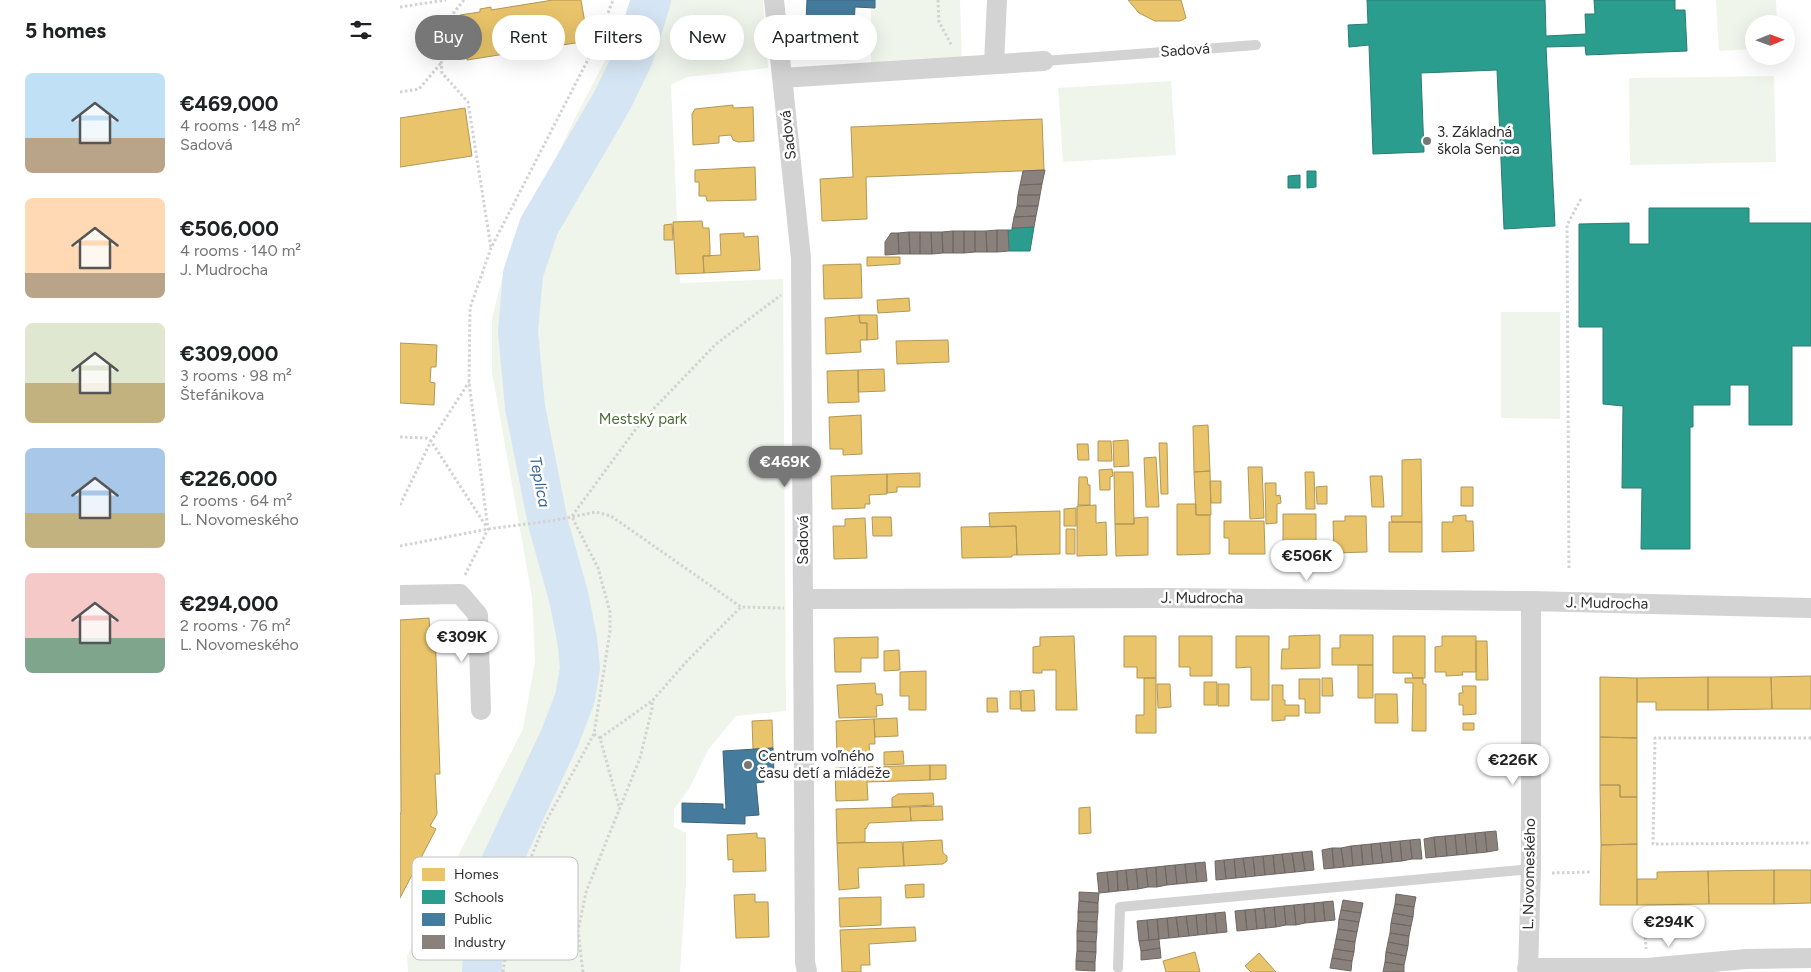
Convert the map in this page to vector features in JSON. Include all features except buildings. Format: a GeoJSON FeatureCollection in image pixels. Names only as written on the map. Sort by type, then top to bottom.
{"type":"FeatureCollection","features":[{"type":"Feature","properties":{"kind":"street","name":"Sadová"},"geometry":{"type":"LineString","coordinates":[[774,0],[801,258],[805,962],[807,972]]}},
{"type":"Feature","properties":{"kind":"street"},"geometry":{"type":"LineString","coordinates":[[994,64],[997,0]]}},
{"type":"Feature","properties":{"kind":"street","name":"Sadová"},"geometry":{"type":"LineString","coordinates":[[782,78],[1044,61]]}},
{"type":"Feature","properties":{"kind":"street"},"geometry":{"type":"LineString","coordinates":[[400,594],[460,594],[478,615],[481,710]]}},
{"type":"Feature","properties":{"kind":"street","name":"J. Mudrocha"},"geometry":{"type":"LineString","coordinates":[[803,599],[1173,598],[1531,601],[1811,608]]}},
{"type":"Feature","properties":{"kind":"street","name":"L. Novomeského"},"geometry":{"type":"LineString","coordinates":[[1531,601],[1528,970],[1746,966],[1811,958]]}},
{"type":"Feature","properties":{"kind":"lane","name":"Sadová"},"geometry":{"type":"LineString","coordinates":[[1044,61],[1256,45]]}},
{"type":"Feature","properties":{"kind":"lane"},"geometry":{"type":"LineString","coordinates":[[1118,968],[1120,907],[1530,869]]}},
{"type":"Feature","properties":{"kind":"path"},"geometry":{"type":"LineString","coordinates":[[400,7],[446,0]]}},
{"type":"Feature","properties":{"kind":"path"},"geometry":{"type":"LineString","coordinates":[[464,0],[439,30],[442,73],[468,102],[491,248]]}},
{"type":"Feature","properties":{"kind":"path"},"geometry":{"type":"LineString","coordinates":[[460,594],[460,584],[488,529],[469,382],[470,308],[491,248],[596,44],[613,0]]}},
{"type":"Feature","properties":{"kind":"path"},"geometry":{"type":"LineString","coordinates":[[938,0],[938,22],[955,50]]}},
{"type":"Feature","properties":{"kind":"path"},"geometry":{"type":"LineString","coordinates":[[400,92],[420,89],[441,63]]}},
{"type":"Feature","properties":{"kind":"path"},"geometry":{"type":"LineString","coordinates":[[1569,568],[1568,225],[1582,197]]}},
{"type":"Feature","properties":{"kind":"path"},"geometry":{"type":"LineString","coordinates":[[572,516],[641,422],[716,344],[782,294]]}},
{"type":"Feature","properties":{"kind":"path"},"geometry":{"type":"LineString","coordinates":[[400,505],[402,497],[432,441],[469,382]]}},
{"type":"Feature","properties":{"kind":"path"},"geometry":{"type":"LineString","coordinates":[[400,437],[426,438],[432,441],[488,529]]}},
{"type":"Feature","properties":{"kind":"path"},"geometry":{"type":"LineString","coordinates":[[400,546],[498,527],[557,520],[596,512],[611,516],[741,607],[785,608]]}},
{"type":"Feature","properties":{"kind":"path"},"geometry":{"type":"LineString","coordinates":[[531,857],[544,825],[594,734],[610,631],[610,612],[598,568],[572,516]]}},
{"type":"Feature","properties":{"kind":"path"},"geometry":{"type":"LineString","coordinates":[[600,738],[652,701],[688,660],[741,607]]}},
{"type":"Feature","properties":{"kind":"path"},"geometry":{"type":"LineString","coordinates":[[584,972],[578,931],[586,892],[640,758],[652,709],[652,701]]}},
{"type":"Feature","properties":{"kind":"path"},"geometry":{"type":"LineString","coordinates":[[594,734],[600,738],[620,811]]}},
{"type":"Feature","properties":{"kind":"path"},"geometry":{"type":"LineString","coordinates":[[1811,738],[1654,738],[1653,844],[1811,843]]}},
{"type":"Feature","properties":{"kind":"path"},"geometry":{"type":"LineString","coordinates":[[1530,869],[1542,873],[1591,872]]}},
{"type":"Feature","properties":{"kind":"green space","name":"Mestský park"},"geometry":{"type":"Polygon","coordinates":[[[631,0],[763,0],[764,15],[754,15],[754,60],[767,60],[768,68],[687,77],[671,85],[680,283],[783,279],[786,711],[736,716],[708,750],[689,789],[674,809],[674,827],[686,833],[686,883],[680,972],[408,972],[407,956],[412,946],[412,960],[578,960],[578,857],[458,857],[523,729],[535,661],[532,597],[492,372],[492,318],[506,264],[574,120],[605,60],[660,60],[660,15],[626,15],[631,0]]]}},
{"type":"Feature","properties":{"kind":"green space"},"geometry":{"type":"Polygon","coordinates":[[[871,0],[960,0],[962,59],[871,69],[871,60],[877,60],[877,15],[871,15],[871,0]]]}},
{"type":"Feature","properties":{"kind":"green space"},"geometry":{"type":"Polygon","coordinates":[[[1716,0],[1776,0],[1777,15],[1745,15],[1745,50],[1719,51],[1716,0]]]}},
{"type":"Feature","properties":{"kind":"green space"},"geometry":{"type":"Polygon","coordinates":[[[1774,76],[1776,162],[1630,165],[1629,78],[1774,76]]]}},
{"type":"Feature","properties":{"kind":"green space"},"geometry":{"type":"Polygon","coordinates":[[[1171,81],[1176,155],[1063,162],[1058,88],[1171,81]]]}},
{"type":"Feature","properties":{"kind":"green space"},"geometry":{"type":"Polygon","coordinates":[[[1501,312],[1560,312],[1560,419],[1501,418],[1501,312]]]}},
{"type":"Feature","properties":{"kind":"waterway","name":"Teplica"},"geometry":{"type":"LineString","coordinates":[[504,857],[560,737],[575,698],[580,668],[577,639],[569,598],[548,523],[525,407],[518,332],[523,274],[539,226],[612,101],[633,58],[651,0]]}},
{"type":"Feature","properties":{"kind":"waterway","name":"Teplica"},"geometry":{"type":"LineString","coordinates":[[482,960],[482,972]]}},
{"type":"Feature","properties":{"kind":"place","name":"3. Základná škola Senica"},"geometry":{"type":"Point","coordinates":[1427,141]}},
{"type":"Feature","properties":{"kind":"place","name":"Centrum voľného času detí a mládeže"},"geometry":{"type":"Point","coordinates":[748,765]}}]}
